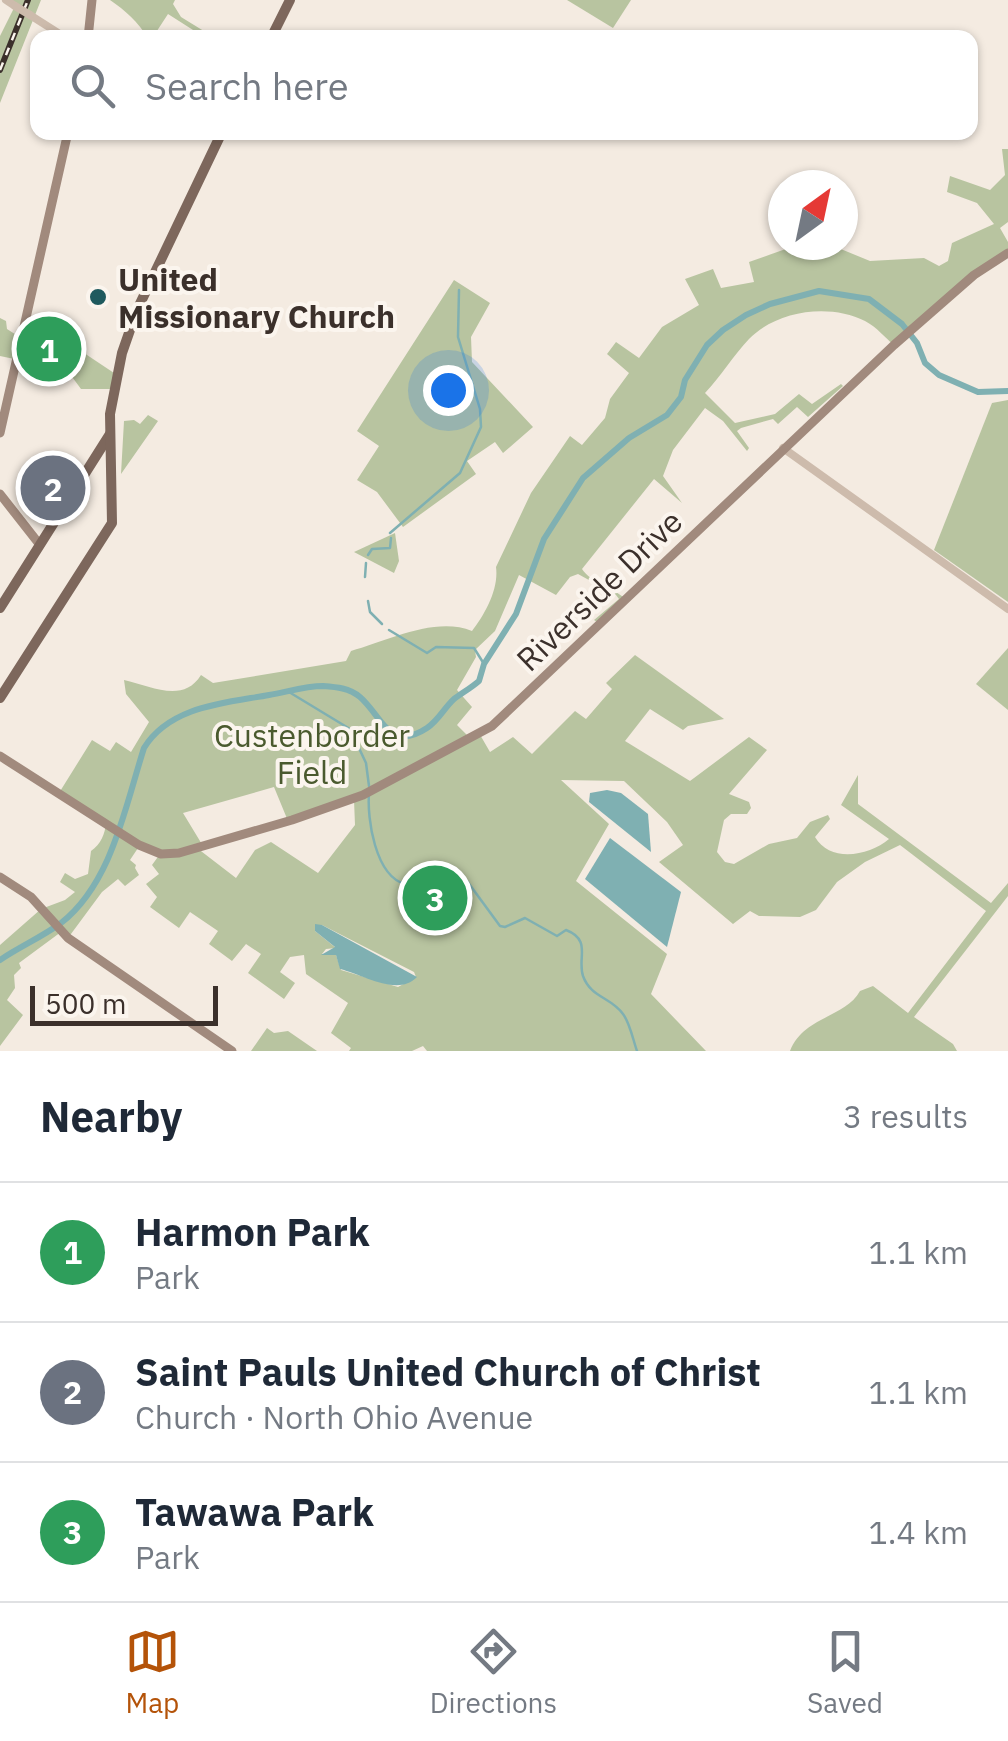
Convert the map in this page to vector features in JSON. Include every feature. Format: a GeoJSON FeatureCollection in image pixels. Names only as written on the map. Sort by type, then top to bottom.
{"type":"FeatureCollection","features":[{"type":"Feature","properties":{"kind":"main road"},"geometry":{"type":"LineString","coordinates":[[89,30],[92,0]]}},
{"type":"Feature","properties":{"kind":"main road"},"geometry":{"type":"LineString","coordinates":[[275,30],[290,0]]}},
{"type":"Feature","properties":{"kind":"main road"},"geometry":{"type":"LineString","coordinates":[[0,433],[66,140]]}},
{"type":"Feature","properties":{"kind":"main road"},"geometry":{"type":"LineString","coordinates":[[0,608],[105,452],[114,389],[129,331],[216,140]]}},
{"type":"Feature","properties":{"kind":"main road","name":"Riverside Drive"},"geometry":{"type":"LineString","coordinates":[[0,756],[160,854],[225,840],[382,787],[504,716],[782,448],[974,275],[1008,253]]}},
{"type":"Feature","properties":{"kind":"main road"},"geometry":{"type":"LineString","coordinates":[[0,698],[112,523],[105,452]]}},
{"type":"Feature","properties":{"kind":"main road"},"geometry":{"type":"LineString","coordinates":[[0,494],[40,545]]}},
{"type":"Feature","properties":{"kind":"main road"},"geometry":{"type":"LineString","coordinates":[[0,877],[31,896],[62,931],[232,1051]]}},
{"type":"Feature","properties":{"kind":"street"},"geometry":{"type":"LineString","coordinates":[[6,0],[53,30]]}},
{"type":"Feature","properties":{"kind":"street"},"geometry":{"type":"LineString","coordinates":[[782,448],[1008,608]]}},
{"type":"Feature","properties":{"kind":"green space"},"geometry":{"type":"Polygon","coordinates":[[[6,0],[41,0],[0,103],[0,36],[15,6],[6,0]]]}},
{"type":"Feature","properties":{"kind":"green space"},"geometry":{"type":"Polygon","coordinates":[[[110,0],[175,0],[173,4],[181,17],[202,30],[193,30],[168,14],[158,30],[142,30],[110,0]]]}},
{"type":"Feature","properties":{"kind":"green space"},"geometry":{"type":"Polygon","coordinates":[[[567,0],[631,0],[613,28],[567,0]]]}},
{"type":"Feature","properties":{"kind":"green space","name":"Custenborder Field"},"geometry":{"type":"Polygon","coordinates":[[[1002,149],[1008,149],[1008,222],[1000,228],[1008,242],[1008,253],[894,345],[865,321],[836,312],[804,312],[761,329],[705,393],[735,423],[775,414],[799,394],[812,404],[843,386],[808,417],[797,407],[778,424],[773,419],[741,428],[737,431],[749,448],[747,451],[723,421],[705,408],[673,450],[663,476],[682,503],[654,479],[582,569],[626,599],[600,624],[594,620],[619,599],[616,595],[578,574],[570,577],[556,595],[519,575],[495,631],[475,650],[476,657],[457,690],[472,707],[457,725],[470,738],[479,733],[490,752],[513,737],[532,754],[575,711],[586,719],[612,689],[606,683],[635,655],[724,719],[683,730],[650,709],[625,741],[690,781],[749,737],[767,750],[729,794],[749,802],[751,808],[747,814],[731,814],[724,820],[717,852],[725,862],[734,864],[769,844],[797,838],[810,822],[828,815],[830,819],[815,837],[830,851],[861,853],[881,845],[889,839],[841,805],[858,775],[858,804],[991,903],[1008,883],[1008,896],[914,1017],[953,1044],[957,1051],[790,1051],[805,1031],[845,1007],[860,991],[873,986],[908,1013],[986,911],[900,845],[865,862],[837,882],[816,910],[800,917],[759,916],[750,911],[733,924],[659,862],[683,845],[667,822],[624,781],[561,780],[609,824],[576,881],[667,954],[651,994],[706,1051],[427,1051],[423,1046],[412,1051],[349,1051],[351,1048],[331,1033],[348,1003],[306,974],[304,955],[290,957],[280,972],[295,983],[284,999],[248,973],[261,954],[246,944],[232,961],[209,944],[218,931],[190,912],[179,928],[150,907],[157,897],[146,884],[159,874],[152,865],[160,854],[140,845],[130,860],[139,875],[125,886],[118,879],[102,892],[68,938],[61,932],[19,963],[21,968],[14,975],[15,988],[7,1000],[23,1015],[0,1046],[0,945],[41,909],[75,892],[60,882],[65,873],[75,879],[88,874],[91,851],[105,831],[106,823],[59,793],[92,740],[110,751],[116,742],[131,752],[149,722],[126,694],[124,680],[176,691],[194,684],[201,675],[213,683],[346,661],[351,651],[427,628],[458,627],[472,631],[490,601],[496,567],[531,493],[570,436],[582,445],[605,418],[610,399],[629,373],[607,354],[616,342],[639,358],[662,327],[699,305],[685,279],[713,269],[721,288],[754,282],[749,262],[768,255],[768,260],[924,258],[939,266],[948,261],[952,243],[994,224],[977,203],[947,192],[950,176],[990,190],[1005,175],[1002,149]],[[274,787],[183,813],[203,846],[197,848],[236,878],[255,850],[271,842],[318,873],[355,825],[354,800],[288,821],[274,787]],[[322,925],[315,931],[336,948],[326,949],[322,954],[336,955],[341,970],[398,987],[416,977],[414,972],[322,925]]]}},
{"type":"Feature","properties":{"kind":"green space"},"geometry":{"type":"Polygon","coordinates":[[[454,280],[490,303],[471,337],[472,362],[533,427],[503,453],[495,442],[467,461],[476,474],[403,527],[377,492],[357,480],[379,446],[357,431],[454,280]]]}},
{"type":"Feature","properties":{"kind":"green space"},"geometry":{"type":"Polygon","coordinates":[[[27,315],[117,375],[114,389],[81,389],[67,370],[0,356],[0,318],[6,321],[7,329],[21,338],[27,315]]]}},
{"type":"Feature","properties":{"kind":"green space"},"geometry":{"type":"Polygon","coordinates":[[[1008,400],[1008,602],[934,550],[992,403],[1008,400]]]}},
{"type":"Feature","properties":{"kind":"green space"},"geometry":{"type":"Polygon","coordinates":[[[148,415],[158,421],[121,474],[124,421],[140,424],[148,415]]]}},
{"type":"Feature","properties":{"kind":"green space"},"geometry":{"type":"Polygon","coordinates":[[[395,533],[399,561],[394,573],[354,552],[395,533]]]}},
{"type":"Feature","properties":{"kind":"green space"},"geometry":{"type":"Polygon","coordinates":[[[1008,648],[1008,710],[976,684],[1008,648]]]}},
{"type":"Feature","properties":{"kind":"green space"},"geometry":{"type":"Polygon","coordinates":[[[267,1028],[274,1033],[288,1031],[317,1051],[251,1051],[267,1028]]]}},
{"type":"Feature","properties":{"kind":"water"},"geometry":{"type":"Polygon","coordinates":[[[590,793],[621,793],[648,814],[651,852],[589,802],[590,793]]]}},
{"type":"Feature","properties":{"kind":"water"},"geometry":{"type":"Polygon","coordinates":[[[610,838],[681,892],[667,947],[585,879],[610,838]]]}},
{"type":"Feature","properties":{"kind":"water"},"geometry":{"type":"Polygon","coordinates":[[[315,924],[417,977],[409,983],[391,985],[340,969],[336,955],[321,955],[335,947],[315,931],[315,924]]]}},
{"type":"Feature","properties":{"kind":"waterway"},"geometry":{"type":"LineString","coordinates":[[390,533],[460,473],[481,427],[480,409],[458,337],[459,290]]}},
{"type":"Feature","properties":{"kind":"waterway"},"geometry":{"type":"LineString","coordinates":[[0,960],[61,923],[93,887],[123,819],[144,748],[168,723],[217,704],[323,686],[356,694],[395,734],[414,735],[431,725],[454,699],[479,681],[484,664],[516,614],[544,539],[583,478],[629,438],[667,415],[681,397],[685,380],[707,345],[746,315],[819,291],[869,299],[902,324],[917,343],[925,363],[939,375],[978,392],[1008,391]]}},
{"type":"Feature","properties":{"kind":"waterway"},"geometry":{"type":"LineString","coordinates":[[368,555],[372,549],[390,548],[391,538]]}},
{"type":"Feature","properties":{"kind":"waterway"},"geometry":{"type":"LineString","coordinates":[[365,577],[366,563]]}},
{"type":"Feature","properties":{"kind":"waterway"},"geometry":{"type":"LineString","coordinates":[[368,601],[370,612],[382,624]]}},
{"type":"Feature","properties":{"kind":"waterway"},"geometry":{"type":"LineString","coordinates":[[389,630],[427,653],[436,647],[474,648],[484,664]]}},
{"type":"Feature","properties":{"kind":"waterway"},"geometry":{"type":"LineString","coordinates":[[289,692],[350,729],[366,763],[369,786]]}},
{"type":"Feature","properties":{"kind":"waterway"},"geometry":{"type":"LineString","coordinates":[[369,794],[375,845],[386,870],[395,879],[420,886],[467,881],[500,926],[525,918],[557,936],[566,930],[574,934],[581,944],[583,976],[596,993],[623,1014],[637,1051]]}},
{"type":"Feature","properties":{"kind":"railway"},"geometry":{"type":"LineString","coordinates":[[0,70],[28,0]]}},
{"type":"Feature","properties":{"kind":"place","name":"United Missionary Church"},"geometry":{"type":"Point","coordinates":[98,297]}},
{"type":"Feature","properties":{"kind":"place","name":"Harmon Park"},"geometry":{"type":"Point","coordinates":[49,349]}},
{"type":"Feature","properties":{"kind":"place","name":"Saint Pauls United Church of Christ"},"geometry":{"type":"Point","coordinates":[53,488]}},
{"type":"Feature","properties":{"kind":"place","name":"Tawawa Park"},"geometry":{"type":"Point","coordinates":[435,898]}}]}
